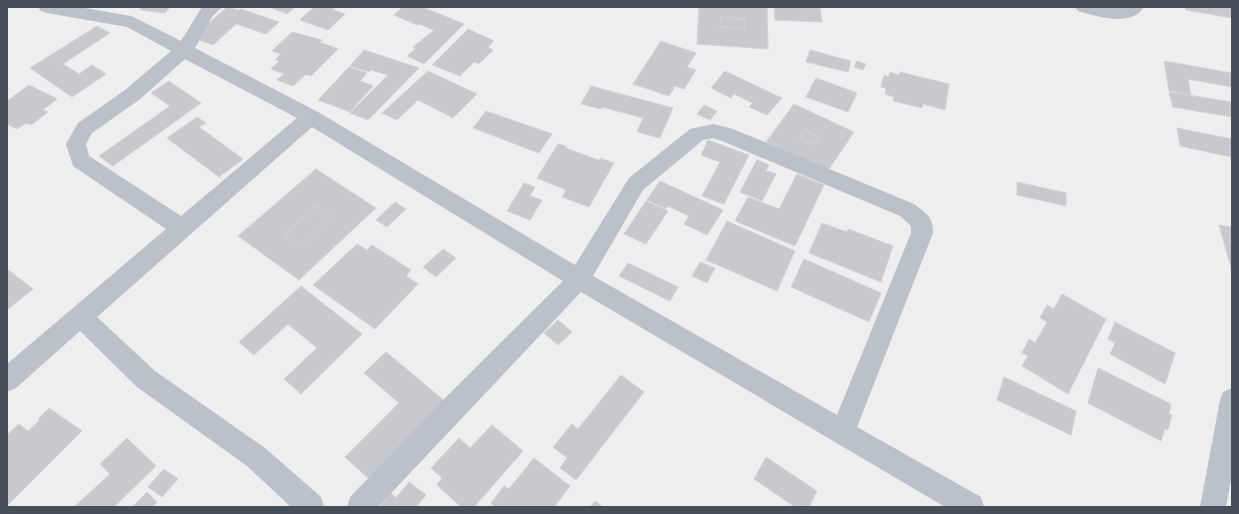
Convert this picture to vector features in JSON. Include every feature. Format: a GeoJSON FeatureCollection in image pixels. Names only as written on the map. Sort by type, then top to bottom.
{"type":"FeatureCollection","features":[{"type":"Feature","properties":{"kind":"street"},"geometry":{"type":"LineString","coordinates":[[47,7],[131,22],[185,49],[311,117],[579,279],[843,431],[971,507]]}},
{"type":"Feature","properties":{"kind":"street"},"geometry":{"type":"LineString","coordinates":[[182,228],[80,160],[76,144],[85,128],[132,95],[185,49],[206,13],[213,7]]}},
{"type":"Feature","properties":{"kind":"street"},"geometry":{"type":"LineString","coordinates":[[1084,7],[1116,14],[1129,12],[1135,7]]}},
{"type":"Feature","properties":{"kind":"street"},"geometry":{"type":"LineString","coordinates":[[7,380],[311,117]]}},
{"type":"Feature","properties":{"kind":"street"},"geometry":{"type":"LineString","coordinates":[[360,507],[458,402],[579,279],[636,184],[697,134],[713,131],[726,134],[907,210],[922,222],[922,233],[843,431]]}},
{"type":"Feature","properties":{"kind":"street"},"geometry":{"type":"LineString","coordinates":[[80,316],[146,379],[256,457],[312,507]]}},
{"type":"Feature","properties":{"kind":"street"},"geometry":{"type":"LineString","coordinates":[[1213,507],[1232,400]]}},
{"type":"Feature","properties":{"kind":"building"},"geometry":{"type":"Polygon","coordinates":[[[142,7],[170,7],[165,13],[140,10],[142,7]]]}},
{"type":"Feature","properties":{"kind":"building"},"geometry":{"type":"Polygon","coordinates":[[[227,7],[238,10],[241,9],[279,22],[266,34],[236,24],[213,45],[192,38],[227,7]]]}},
{"type":"Feature","properties":{"kind":"building"},"geometry":{"type":"Polygon","coordinates":[[[269,7],[295,7],[287,14],[269,7]]]}},
{"type":"Feature","properties":{"kind":"building"},"geometry":{"type":"Polygon","coordinates":[[[314,7],[336,7],[333,10],[345,14],[328,30],[300,20],[314,7]]]}},
{"type":"Feature","properties":{"kind":"building"},"geometry":{"type":"Polygon","coordinates":[[[402,7],[422,7],[464,24],[424,64],[407,56],[416,48],[413,47],[434,30],[419,24],[417,25],[394,15],[402,7]]]}},
{"type":"Feature","properties":{"kind":"building"},"geometry":{"type":"Polygon","coordinates":[[[699,7],[767,7],[768,49],[697,44],[699,7]],[[721,17],[720,27],[745,28],[745,19],[721,17]]]}},
{"type":"Feature","properties":{"kind":"building"},"geometry":{"type":"Polygon","coordinates":[[[774,7],[820,8],[822,22],[775,20],[774,7]]]}},
{"type":"Feature","properties":{"kind":"building"},"geometry":{"type":"Polygon","coordinates":[[[1185,7],[1232,7],[1232,18],[1186,10],[1185,7]]]}},
{"type":"Feature","properties":{"kind":"building"},"geometry":{"type":"Polygon","coordinates":[[[721,17],[745,19],[745,28],[720,27],[721,17]]]}},
{"type":"Feature","properties":{"kind":"building"},"geometry":{"type":"Polygon","coordinates":[[[97,26],[110,33],[63,64],[79,74],[92,65],[106,74],[72,97],[30,68],[97,26]]]}},
{"type":"Feature","properties":{"kind":"building"},"geometry":{"type":"Polygon","coordinates":[[[468,29],[494,41],[488,47],[493,50],[479,64],[474,62],[460,76],[432,65],[468,29]]]}},
{"type":"Feature","properties":{"kind":"building"},"geometry":{"type":"Polygon","coordinates":[[[292,32],[322,40],[320,42],[338,49],[311,76],[306,74],[293,86],[277,80],[284,74],[271,69],[279,61],[275,60],[281,54],[272,51],[292,32]]]}},
{"type":"Feature","properties":{"kind":"building"},"geometry":{"type":"Polygon","coordinates":[[[661,41],[696,53],[687,67],[696,70],[684,89],[675,86],[669,96],[633,84],[661,41]]]}},
{"type":"Feature","properties":{"kind":"building"},"geometry":{"type":"Polygon","coordinates":[[[364,50],[419,68],[368,120],[350,113],[388,75],[371,70],[369,72],[350,66],[364,50]]]}},
{"type":"Feature","properties":{"kind":"building"},"geometry":{"type":"Polygon","coordinates":[[[810,50],[851,61],[848,72],[806,62],[810,50]]]}},
{"type":"Feature","properties":{"kind":"building"},"geometry":{"type":"Polygon","coordinates":[[[857,61],[866,64],[863,70],[854,67],[857,61]]]}},
{"type":"Feature","properties":{"kind":"building"},"geometry":{"type":"Polygon","coordinates":[[[1164,61],[1232,73],[1232,87],[1188,79],[1191,95],[1169,91],[1164,61]]]}},
{"type":"Feature","properties":{"kind":"building"},"geometry":{"type":"Polygon","coordinates":[[[349,67],[367,73],[360,81],[373,86],[350,112],[318,100],[349,67]]]}},
{"type":"Feature","properties":{"kind":"building"},"geometry":{"type":"Polygon","coordinates":[[[428,71],[477,94],[453,118],[418,100],[397,120],[382,113],[428,71]]]}},
{"type":"Feature","properties":{"kind":"building"},"geometry":{"type":"Polygon","coordinates":[[[725,71],[782,98],[767,115],[749,107],[753,103],[734,94],[731,98],[711,88],[725,71]]]}},
{"type":"Feature","properties":{"kind":"building"},"geometry":{"type":"Polygon","coordinates":[[[890,72],[899,75],[900,72],[949,84],[945,110],[923,104],[922,108],[893,101],[894,97],[885,94],[886,88],[881,87],[884,75],[889,77],[890,72]]]}},
{"type":"Feature","properties":{"kind":"building"},"geometry":{"type":"Polygon","coordinates":[[[816,78],[857,93],[848,112],[806,97],[816,78]]]}},
{"type":"Feature","properties":{"kind":"building"},"geometry":{"type":"Polygon","coordinates":[[[169,81],[201,103],[113,166],[99,156],[170,106],[151,93],[169,81]]]}},
{"type":"Feature","properties":{"kind":"building"},"geometry":{"type":"Polygon","coordinates":[[[29,85],[57,99],[43,110],[48,112],[31,125],[26,123],[17,129],[7,124],[7,101],[29,85]]]}},
{"type":"Feature","properties":{"kind":"building"},"geometry":{"type":"Polygon","coordinates":[[[591,86],[673,108],[660,138],[637,132],[643,118],[602,107],[601,109],[581,104],[591,86]]]}},
{"type":"Feature","properties":{"kind":"building"},"geometry":{"type":"Polygon","coordinates":[[[1169,92],[1232,102],[1232,117],[1173,107],[1169,92]]]}},
{"type":"Feature","properties":{"kind":"building"},"geometry":{"type":"Polygon","coordinates":[[[794,104],[854,132],[827,172],[766,142],[794,104]],[[805,130],[799,138],[814,145],[819,137],[805,130]]]}},
{"type":"Feature","properties":{"kind":"building"},"geometry":{"type":"Polygon","coordinates":[[[704,105],[717,111],[710,120],[697,114],[704,105]]]}},
{"type":"Feature","properties":{"kind":"building"},"geometry":{"type":"Polygon","coordinates":[[[486,111],[552,134],[539,153],[473,128],[486,111]]]}},
{"type":"Feature","properties":{"kind":"building"},"geometry":{"type":"Polygon","coordinates":[[[197,117],[206,123],[199,127],[243,159],[219,177],[167,138],[197,117]]]}},
{"type":"Feature","properties":{"kind":"building"},"geometry":{"type":"Polygon","coordinates":[[[1177,128],[1232,139],[1232,161],[1231,157],[1180,146],[1177,128]]]}},
{"type":"Feature","properties":{"kind":"building"},"geometry":{"type":"Polygon","coordinates":[[[805,130],[819,137],[814,145],[799,138],[805,130]]]}},
{"type":"Feature","properties":{"kind":"building"},"geometry":{"type":"Polygon","coordinates":[[[708,140],[749,155],[724,204],[702,196],[720,162],[701,155],[708,140]]]}},
{"type":"Feature","properties":{"kind":"building"},"geometry":{"type":"Polygon","coordinates":[[[558,144],[599,160],[600,158],[614,163],[589,207],[562,197],[566,190],[537,178],[558,144]]]}},
{"type":"Feature","properties":{"kind":"building"},"geometry":{"type":"Polygon","coordinates":[[[757,160],[769,165],[766,171],[776,174],[762,201],[740,192],[757,160]]]}},
{"type":"Feature","properties":{"kind":"building"},"geometry":{"type":"Polygon","coordinates":[[[316,169],[376,208],[299,280],[238,236],[316,169]],[[316,206],[284,235],[301,247],[333,217],[316,206]]]}},
{"type":"Feature","properties":{"kind":"building"},"geometry":{"type":"Polygon","coordinates":[[[797,174],[824,185],[795,246],[735,221],[748,197],[779,209],[797,174]]]}},
{"type":"Feature","properties":{"kind":"building"},"geometry":{"type":"Polygon","coordinates":[[[660,181],[723,210],[707,235],[684,224],[689,216],[668,206],[666,209],[647,200],[660,181]]]}},
{"type":"Feature","properties":{"kind":"building"},"geometry":{"type":"Polygon","coordinates":[[[1017,182],[1066,193],[1066,206],[1017,195],[1017,182]]]}},
{"type":"Feature","properties":{"kind":"building"},"geometry":{"type":"Polygon","coordinates":[[[524,183],[535,187],[530,196],[542,200],[530,220],[507,211],[524,183]]]}},
{"type":"Feature","properties":{"kind":"building"},"geometry":{"type":"Polygon","coordinates":[[[646,201],[668,211],[646,244],[624,234],[646,201]]]}},
{"type":"Feature","properties":{"kind":"building"},"geometry":{"type":"Polygon","coordinates":[[[395,202],[406,209],[387,227],[376,220],[395,202]]]}},
{"type":"Feature","properties":{"kind":"building"},"geometry":{"type":"Polygon","coordinates":[[[316,206],[333,217],[301,247],[284,235],[316,206]]]}},
{"type":"Feature","properties":{"kind":"building"},"geometry":{"type":"Polygon","coordinates":[[[727,221],[795,251],[777,291],[706,260],[727,221]]]}},
{"type":"Feature","properties":{"kind":"building"},"geometry":{"type":"Polygon","coordinates":[[[822,223],[847,232],[848,229],[893,246],[881,282],[809,253],[822,223]]]}},
{"type":"Feature","properties":{"kind":"building"},"geometry":{"type":"Polygon","coordinates":[[[1219,225],[1232,227],[1232,271],[1219,225]]]}},
{"type":"Feature","properties":{"kind":"building"},"geometry":{"type":"Polygon","coordinates":[[[357,244],[367,250],[372,245],[411,270],[406,276],[418,284],[375,329],[313,285],[357,244]]]}},
{"type":"Feature","properties":{"kind":"building"},"geometry":{"type":"Polygon","coordinates":[[[443,249],[456,258],[436,277],[423,267],[443,249]]]}},
{"type":"Feature","properties":{"kind":"building"},"geometry":{"type":"Polygon","coordinates":[[[804,259],[881,293],[869,322],[791,287],[804,259]]]}},
{"type":"Feature","properties":{"kind":"building"},"geometry":{"type":"Polygon","coordinates":[[[700,262],[715,268],[707,283],[692,276],[700,262]]]}},
{"type":"Feature","properties":{"kind":"building"},"geometry":{"type":"Polygon","coordinates":[[[628,263],[678,287],[670,301],[619,276],[628,263]]]}},
{"type":"Feature","properties":{"kind":"building"},"geometry":{"type":"Polygon","coordinates":[[[7,269],[33,289],[8,309],[7,308],[7,269]]]}},
{"type":"Feature","properties":{"kind":"building"},"geometry":{"type":"Polygon","coordinates":[[[301,286],[362,334],[301,394],[284,379],[317,348],[288,324],[254,355],[239,342],[301,286]]]}},
{"type":"Feature","properties":{"kind":"building"},"geometry":{"type":"Polygon","coordinates":[[[1062,294],[1106,319],[1068,394],[1022,366],[1028,356],[1022,353],[1029,339],[1035,343],[1047,322],[1040,318],[1047,305],[1054,309],[1062,294]]]}},
{"type":"Feature","properties":{"kind":"building"},"geometry":{"type":"Polygon","coordinates":[[[558,320],[572,332],[558,345],[544,333],[558,320]]]}},
{"type":"Feature","properties":{"kind":"building"},"geometry":{"type":"Polygon","coordinates":[[[1115,322],[1175,353],[1165,384],[1110,354],[1115,343],[1108,339],[1115,322]]]}},
{"type":"Feature","properties":{"kind":"building"},"geometry":{"type":"Polygon","coordinates":[[[386,352],[447,403],[371,481],[345,457],[399,403],[364,373],[386,352]]]}},
{"type":"Feature","properties":{"kind":"building"},"geometry":{"type":"Polygon","coordinates":[[[1098,368],[1171,404],[1169,414],[1172,415],[1168,430],[1165,429],[1161,441],[1088,403],[1098,368]]]}},
{"type":"Feature","properties":{"kind":"building"},"geometry":{"type":"Polygon","coordinates":[[[621,375],[644,392],[576,480],[560,468],[567,458],[553,447],[572,424],[578,429],[621,375]]]}},
{"type":"Feature","properties":{"kind":"building"},"geometry":{"type":"Polygon","coordinates":[[[1004,377],[1076,411],[1071,435],[997,400],[1004,377]]]}},
{"type":"Feature","properties":{"kind":"building"},"geometry":{"type":"Polygon","coordinates":[[[49,408],[82,431],[7,506],[7,435],[19,424],[28,431],[40,420],[38,419],[49,408]]]}},
{"type":"Feature","properties":{"kind":"building"},"geometry":{"type":"Polygon","coordinates":[[[492,425],[523,451],[474,507],[461,507],[437,485],[442,478],[431,468],[459,438],[470,448],[492,425]]]}},
{"type":"Feature","properties":{"kind":"building"},"geometry":{"type":"Polygon","coordinates":[[[127,438],[156,466],[114,507],[74,507],[110,474],[100,464],[127,438]]]}},
{"type":"Feature","properties":{"kind":"building"},"geometry":{"type":"Polygon","coordinates":[[[766,457],[817,491],[809,507],[795,507],[754,479],[766,457]]]}},
{"type":"Feature","properties":{"kind":"building"},"geometry":{"type":"Polygon","coordinates":[[[534,458],[570,486],[554,507],[495,507],[491,503],[504,486],[509,489],[534,458]]]}},
{"type":"Feature","properties":{"kind":"building"},"geometry":{"type":"Polygon","coordinates":[[[164,469],[178,479],[162,497],[148,487],[164,469]]]}},
{"type":"Feature","properties":{"kind":"building"},"geometry":{"type":"Polygon","coordinates":[[[409,482],[426,495],[416,507],[379,507],[391,493],[396,498],[409,482]]]}},
{"type":"Feature","properties":{"kind":"building"},"geometry":{"type":"Polygon","coordinates":[[[147,492],[157,502],[152,507],[132,507],[147,492]]]}},
{"type":"Feature","properties":{"kind":"building"},"geometry":{"type":"Polygon","coordinates":[[[595,501],[603,507],[590,507],[595,501]]]}}]}
